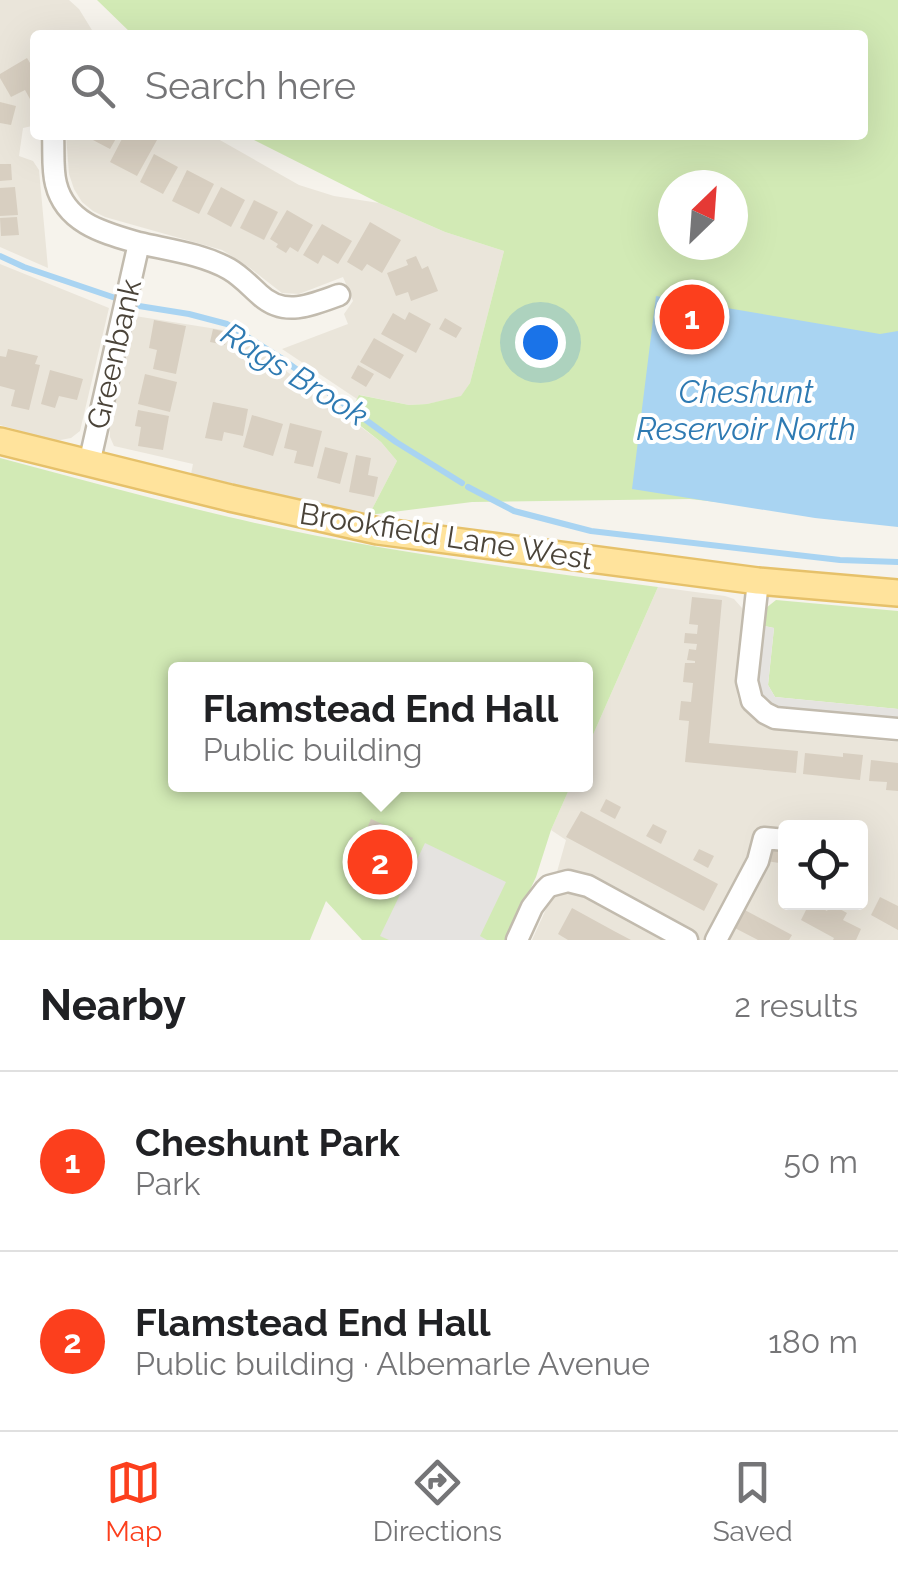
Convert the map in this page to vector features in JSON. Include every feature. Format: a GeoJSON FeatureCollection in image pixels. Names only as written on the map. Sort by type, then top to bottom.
{"type":"FeatureCollection","features":[{"type":"Feature","properties":{"kind":"main road","name":"Brookfield Lane West"},"geometry":{"type":"LineString","coordinates":[[0,442],[378,530],[758,581],[898,592]]}},
{"type":"Feature","properties":{"kind":"street","name":"Greenbank"},"geometry":{"type":"LineString","coordinates":[[54,140],[55,180],[65,204],[84,224],[139,243],[210,260],[228,268],[282,308],[304,307],[340,296]]}},
{"type":"Feature","properties":{"kind":"street","name":"Greenbank"},"geometry":{"type":"LineString","coordinates":[[89,464],[139,243]]}},
{"type":"Feature","properties":{"kind":"street"},"geometry":{"type":"LineString","coordinates":[[758,581],[747,682],[757,707],[775,718],[898,730]]}},
{"type":"Feature","properties":{"kind":"street"},"geometry":{"type":"LineString","coordinates":[[716,940],[758,861],[764,838],[778,839]]}},
{"type":"Feature","properties":{"kind":"street"},"geometry":{"type":"LineString","coordinates":[[517,940],[540,895],[562,881],[588,886],[687,940]]}},
{"type":"Feature","properties":{"kind":"shaded area"},"geometry":{"type":"Polygon","coordinates":[[[0,0],[69,0],[92,30],[30,30],[30,126],[23,128],[19,156],[33,161],[39,170],[48,268],[0,247],[0,0]]]}},
{"type":"Feature","properties":{"kind":"shaded area"},"geometry":{"type":"Polygon","coordinates":[[[66,140],[220,140],[299,185],[334,196],[379,203],[445,232],[504,251],[470,383],[461,397],[427,404],[409,405],[360,395],[357,399],[282,349],[348,324],[344,314],[353,301],[343,277],[299,294],[282,293],[222,250],[93,211],[82,202],[69,174],[66,140]]]}},
{"type":"Feature","properties":{"kind":"shaded area"},"geometry":{"type":"Polygon","coordinates":[[[0,264],[109,308],[80,431],[71,438],[55,441],[0,425],[0,264]]]}},
{"type":"Feature","properties":{"kind":"shaded area"},"geometry":{"type":"Polygon","coordinates":[[[135,316],[229,331],[381,442],[397,461],[369,515],[191,474],[193,464],[114,446],[110,428],[135,316]]]}},
{"type":"Feature","properties":{"kind":"shaded area"},"geometry":{"type":"Polygon","coordinates":[[[658,587],[725,596],[734,599],[744,615],[736,685],[743,709],[755,721],[781,731],[898,742],[898,940],[532,940],[547,907],[566,840],[551,830],[568,792],[593,792],[593,735],[658,587]]]}},
{"type":"Feature","properties":{"kind":"shaded area"},"geometry":{"type":"Polygon","coordinates":[[[760,625],[774,628],[768,685],[775,697],[898,709],[898,724],[772,712],[754,692],[760,625]]]}},
{"type":"Feature","properties":{"kind":"shaded area"},"geometry":{"type":"Polygon","coordinates":[[[425,843],[506,882],[480,936],[487,940],[389,940],[380,936],[425,843]]]}},
{"type":"Feature","properties":{"kind":"green space"},"geometry":{"type":"Polygon","coordinates":[[[97,0],[898,0],[898,523],[690,499],[472,502],[369,515],[397,461],[381,442],[348,416],[359,395],[409,405],[427,404],[461,396],[470,383],[504,251],[445,232],[254,140],[868,140],[868,30],[128,30],[97,0]]]}},
{"type":"Feature","properties":{"kind":"green space"},"geometry":{"type":"Polygon","coordinates":[[[0,458],[282,529],[442,557],[658,587],[593,735],[593,662],[168,662],[168,792],[568,792],[507,940],[362,940],[326,901],[310,940],[0,940],[0,458]]]}},
{"type":"Feature","properties":{"kind":"green space"},"geometry":{"type":"Polygon","coordinates":[[[776,600],[898,611],[898,709],[775,697],[768,685],[774,628],[760,625],[766,608],[776,600]]]}},
{"type":"Feature","properties":{"kind":"water","name":"Cheshunt Reservoir North"},"geometry":{"type":"Polygon","coordinates":[[[656,296],[880,334],[898,331],[898,527],[632,489],[656,296]]]}},
{"type":"Feature","properties":{"kind":"building"},"geometry":{"type":"Polygon","coordinates":[[[27,58],[30,99],[25,90],[11,97],[0,74],[27,58]]]}},
{"type":"Feature","properties":{"kind":"building"},"geometry":{"type":"Polygon","coordinates":[[[0,102],[16,106],[11,125],[0,123],[0,102]]]}},
{"type":"Feature","properties":{"kind":"building"},"geometry":{"type":"Polygon","coordinates":[[[93,140],[115,140],[110,149],[93,140]]]}},
{"type":"Feature","properties":{"kind":"building"},"geometry":{"type":"Polygon","coordinates":[[[121,140],[157,140],[137,176],[110,162],[121,140]]]}},
{"type":"Feature","properties":{"kind":"building"},"geometry":{"type":"Polygon","coordinates":[[[154,154],[178,167],[163,194],[140,182],[154,154]]]}},
{"type":"Feature","properties":{"kind":"building"},"geometry":{"type":"Polygon","coordinates":[[[0,164],[11,164],[12,180],[0,181],[0,164]]]}},
{"type":"Feature","properties":{"kind":"building"},"geometry":{"type":"Polygon","coordinates":[[[187,170],[214,184],[199,214],[172,201],[187,170]]]}},
{"type":"Feature","properties":{"kind":"building"},"geometry":{"type":"Polygon","coordinates":[[[15,187],[18,215],[0,216],[0,188],[15,187]]]}},
{"type":"Feature","properties":{"kind":"building"},"geometry":{"type":"Polygon","coordinates":[[[221,187],[245,200],[231,227],[207,214],[221,187]]]}},
{"type":"Feature","properties":{"kind":"building"},"geometry":{"type":"Polygon","coordinates":[[[254,200],[278,212],[264,240],[240,228],[254,200]]]}},
{"type":"Feature","properties":{"kind":"building"},"geometry":{"type":"Polygon","coordinates":[[[287,210],[313,225],[298,252],[290,247],[286,253],[270,239],[287,210]]]}},
{"type":"Feature","properties":{"kind":"building"},"geometry":{"type":"Polygon","coordinates":[[[17,217],[19,235],[1,236],[0,218],[17,217]]]}},
{"type":"Feature","properties":{"kind":"building"},"geometry":{"type":"Polygon","coordinates":[[[370,222],[401,240],[382,273],[367,264],[362,271],[347,262],[370,222]]]}},
{"type":"Feature","properties":{"kind":"building"},"geometry":{"type":"Polygon","coordinates":[[[322,224],[352,241],[338,264],[323,255],[318,264],[303,255],[322,224]]]}},
{"type":"Feature","properties":{"kind":"building"},"geometry":{"type":"Polygon","coordinates":[[[416,256],[422,269],[428,266],[438,291],[411,301],[408,292],[396,296],[387,273],[408,265],[406,260],[416,256]]]}},
{"type":"Feature","properties":{"kind":"building"},"geometry":{"type":"Polygon","coordinates":[[[409,312],[431,324],[416,353],[381,334],[393,313],[405,320],[409,312]]]}},
{"type":"Feature","properties":{"kind":"building"},"geometry":{"type":"Polygon","coordinates":[[[445,318],[462,328],[456,338],[439,329],[445,318]]]}},
{"type":"Feature","properties":{"kind":"building"},"geometry":{"type":"Polygon","coordinates":[[[154,320],[186,326],[176,374],[153,369],[157,350],[149,348],[154,320]]]}},
{"type":"Feature","properties":{"kind":"building"},"geometry":{"type":"Polygon","coordinates":[[[213,329],[227,332],[225,345],[210,342],[213,329]]]}},
{"type":"Feature","properties":{"kind":"building"},"geometry":{"type":"Polygon","coordinates":[[[374,338],[404,355],[390,379],[360,362],[374,338]]]}},
{"type":"Feature","properties":{"kind":"building"},"geometry":{"type":"Polygon","coordinates":[[[8,349],[38,356],[35,364],[40,365],[29,410],[11,406],[15,390],[0,386],[0,356],[6,357],[8,349]]]}},
{"type":"Feature","properties":{"kind":"building"},"geometry":{"type":"Polygon","coordinates":[[[358,365],[374,374],[366,387],[351,378],[358,365]]]}},
{"type":"Feature","properties":{"kind":"building"},"geometry":{"type":"Polygon","coordinates":[[[50,370],[83,379],[77,400],[59,396],[55,408],[41,404],[50,370]]]}},
{"type":"Feature","properties":{"kind":"building"},"geometry":{"type":"Polygon","coordinates":[[[145,374],[177,382],[170,412],[138,404],[145,374]]]}},
{"type":"Feature","properties":{"kind":"building"},"geometry":{"type":"Polygon","coordinates":[[[213,402],[248,409],[243,436],[224,432],[222,441],[205,438],[213,402]]]}},
{"type":"Feature","properties":{"kind":"building"},"geometry":{"type":"Polygon","coordinates":[[[138,410],[169,416],[163,450],[138,446],[138,410]]]}},
{"type":"Feature","properties":{"kind":"building"},"geometry":{"type":"Polygon","coordinates":[[[252,415],[283,424],[273,456],[243,447],[252,415]]]}},
{"type":"Feature","properties":{"kind":"building"},"geometry":{"type":"Polygon","coordinates":[[[290,423],[322,431],[313,467],[294,463],[297,451],[284,448],[290,423]]]}},
{"type":"Feature","properties":{"kind":"building"},"geometry":{"type":"Polygon","coordinates":[[[325,447],[348,453],[340,484],[317,478],[325,447]]]}},
{"type":"Feature","properties":{"kind":"building"},"geometry":{"type":"Polygon","coordinates":[[[356,455],[371,458],[368,475],[378,477],[374,497],[349,492],[356,455]]]}},
{"type":"Feature","properties":{"kind":"building"},"geometry":{"type":"Polygon","coordinates":[[[692,597],[722,600],[709,743],[798,751],[796,773],[685,762],[689,721],[679,720],[681,701],[691,702],[693,683],[683,682],[685,663],[695,663],[687,660],[689,649],[696,650],[697,644],[684,643],[685,633],[697,634],[698,625],[689,624],[692,597]]]}},
{"type":"Feature","properties":{"kind":"building"},"geometry":{"type":"Polygon","coordinates":[[[805,753],[863,755],[860,780],[803,774],[805,753]]]}},
{"type":"Feature","properties":{"kind":"building"},"geometry":{"type":"Polygon","coordinates":[[[871,760],[898,763],[898,791],[886,790],[887,782],[869,781],[871,760]]]}},
{"type":"Feature","properties":{"kind":"building"},"geometry":{"type":"Polygon","coordinates":[[[606,799],[621,807],[615,819],[600,811],[606,799]]]}},
{"type":"Feature","properties":{"kind":"building"},"geometry":{"type":"Polygon","coordinates":[[[581,811],[718,884],[704,911],[566,837],[581,811]]]}},
{"type":"Feature","properties":{"kind":"building"},"geometry":{"type":"Polygon","coordinates":[[[371,819],[413,838],[386,900],[348,883],[367,840],[363,838],[371,819]]]}},
{"type":"Feature","properties":{"kind":"building"},"geometry":{"type":"Polygon","coordinates":[[[653,824],[667,831],[661,844],[646,836],[653,824]]]}},
{"type":"Feature","properties":{"kind":"building"},"geometry":{"type":"Polygon","coordinates":[[[768,846],[778,847],[778,863],[766,861],[768,846]]]}},
{"type":"Feature","properties":{"kind":"building"},"geometry":{"type":"Polygon","coordinates":[[[699,849],[714,856],[708,868],[693,860],[699,849]]]}},
{"type":"Feature","properties":{"kind":"building"},"geometry":{"type":"Polygon","coordinates":[[[880,897],[898,906],[898,930],[871,915],[880,897]]]}},
{"type":"Feature","properties":{"kind":"building"},"geometry":{"type":"Polygon","coordinates":[[[572,908],[631,940],[568,940],[558,934],[572,908]]]}},
{"type":"Feature","properties":{"kind":"building"},"geometry":{"type":"Polygon","coordinates":[[[741,908],[792,935],[789,940],[758,940],[731,926],[741,908]]]}},
{"type":"Feature","properties":{"kind":"building"},"geometry":{"type":"Polygon","coordinates":[[[806,910],[842,910],[847,913],[843,920],[861,929],[856,940],[833,940],[801,920],[806,910]]]}},
{"type":"Feature","properties":{"kind":"waterway","name":"Rags Brook"},"geometry":{"type":"LineString","coordinates":[[0,256],[139,306],[227,324],[281,358],[396,442],[462,483]]}},
{"type":"Feature","properties":{"kind":"waterway","name":"Rags Brook"},"geometry":{"type":"LineString","coordinates":[[468,487],[514,511],[591,531],[840,560],[898,562]]}},
{"type":"Feature","properties":{"kind":"place","name":"Cheshunt Park"},"geometry":{"type":"Point","coordinates":[692,317]}},
{"type":"Feature","properties":{"kind":"place","name":"Flamstead End Hall"},"geometry":{"type":"Point","coordinates":[380,862]}}]}
